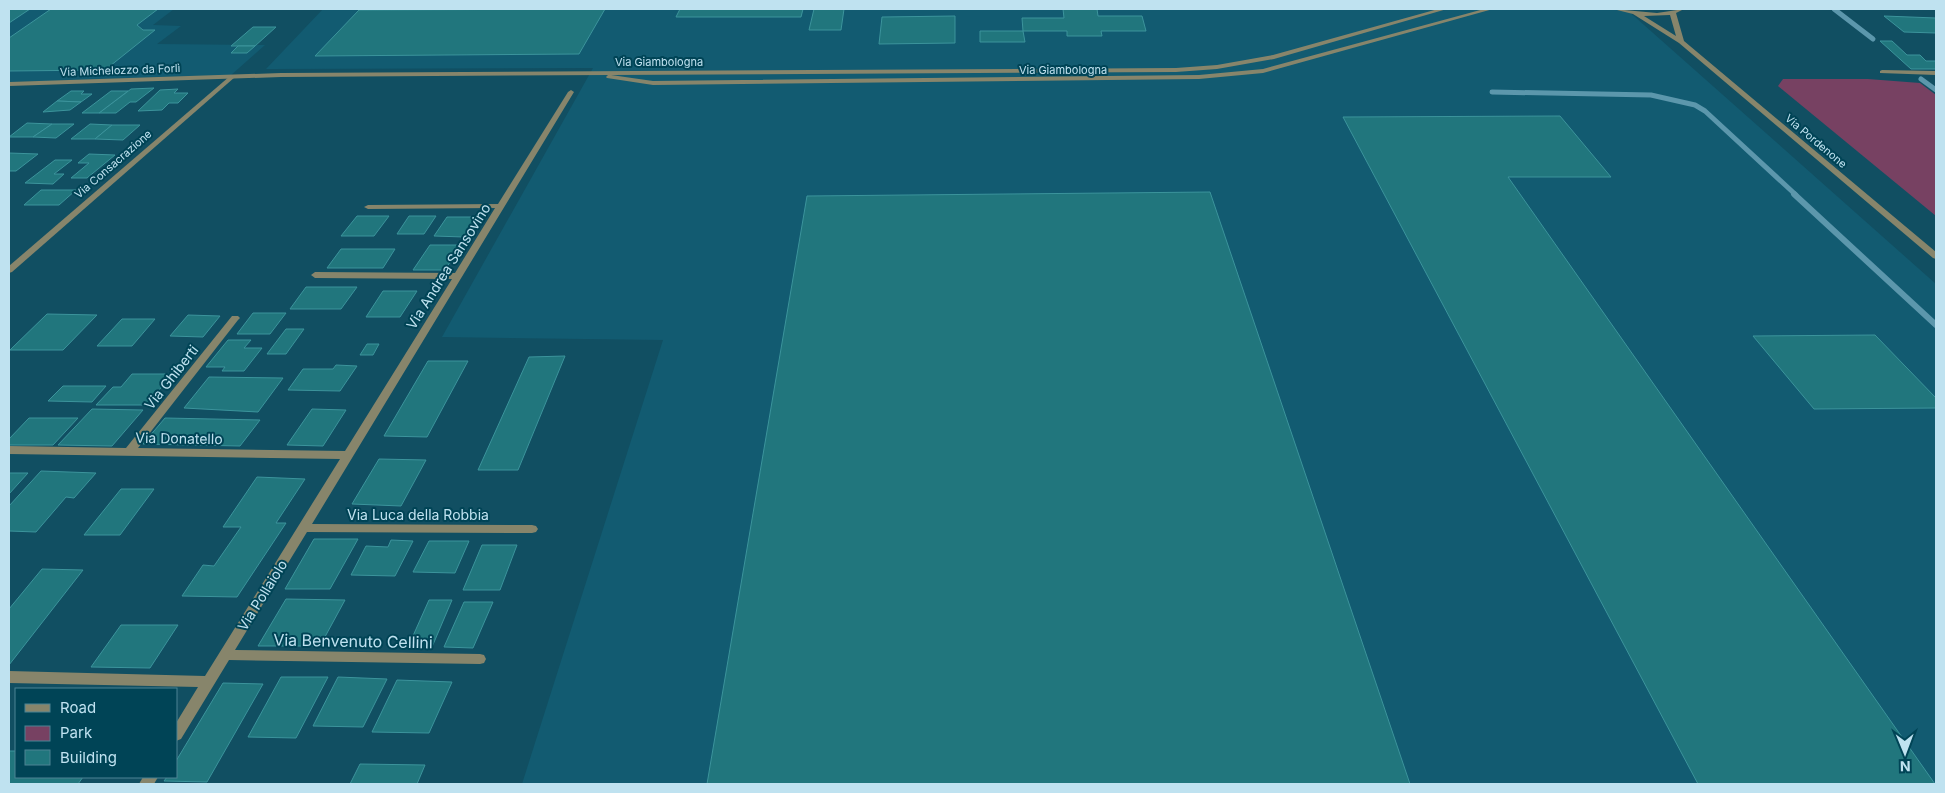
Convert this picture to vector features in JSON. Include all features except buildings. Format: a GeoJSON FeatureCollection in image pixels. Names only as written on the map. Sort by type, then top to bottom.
{"type":"FeatureCollection","features":[{"type":"Feature","properties":{"kind":"street","name":"Via Giambologna"},"geometry":{"type":"LineString","coordinates":[[232,77],[1176,70],[1240,64],[1274,57],[1444,9]]}},
{"type":"Feature","properties":{"kind":"street","name":"Via Giambologna"},"geometry":{"type":"LineString","coordinates":[[586,73],[653,83],[1173,79],[1263,71],[1490,9]]}},
{"type":"Feature","properties":{"kind":"street"},"geometry":{"type":"LineString","coordinates":[[1616,9],[1656,14],[1681,9]]}},
{"type":"Feature","properties":{"kind":"street","name":"Via Pordenone"},"geometry":{"type":"LineString","coordinates":[[1633,12],[1681,42],[1936,256]]}},
{"type":"Feature","properties":{"kind":"street"},"geometry":{"type":"LineString","coordinates":[[1672,12],[1681,42]]}},
{"type":"Feature","properties":{"kind":"street","name":"Via Giambologna"},"geometry":{"type":"LineString","coordinates":[[628,80],[644,76],[963,75],[1002,71]]}},
{"type":"Feature","properties":{"kind":"street"},"geometry":{"type":"LineString","coordinates":[[1882,72],[1936,73]]}},
{"type":"Feature","properties":{"kind":"street","name":"Via Michelozzo da Forlì"},"geometry":{"type":"LineString","coordinates":[[9,84],[232,77]]}},
{"type":"Feature","properties":{"kind":"street","name":"Via Consacrazione"},"geometry":{"type":"LineString","coordinates":[[9,270],[232,77]]}},
{"type":"Feature","properties":{"kind":"street","name":"Via Andrea Sansovino"},"geometry":{"type":"LineString","coordinates":[[348,455],[571,92]]}},
{"type":"Feature","properties":{"kind":"street"},"geometry":{"type":"LineString","coordinates":[[368,207],[501,206]]}},
{"type":"Feature","properties":{"kind":"street"},"geometry":{"type":"LineString","coordinates":[[316,275],[458,276]]}},
{"type":"Feature","properties":{"kind":"street","name":"Via Ghiberti"},"geometry":{"type":"LineString","coordinates":[[129,452],[235,318]]}},
{"type":"Feature","properties":{"kind":"street","name":"Via Donatello"},"geometry":{"type":"LineString","coordinates":[[9,450],[348,455]]}},
{"type":"Feature","properties":{"kind":"street","name":"Via Pollaiolo"},"geometry":{"type":"LineString","coordinates":[[178,732],[348,455]]}},
{"type":"Feature","properties":{"kind":"street","name":"Via Luca della Robbia"},"geometry":{"type":"LineString","coordinates":[[303,528],[532,529]]}},
{"type":"Feature","properties":{"kind":"street","name":"Via Benvenuto Cellini"},"geometry":{"type":"LineString","coordinates":[[225,655],[480,659]]}},
{"type":"Feature","properties":{"kind":"street"},"geometry":{"type":"LineString","coordinates":[[9,677],[209,682]]}},
{"type":"Feature","properties":{"kind":"shaded area"},"geometry":{"type":"Polygon","coordinates":[[[9,9],[174,9],[153,25],[181,26],[157,44],[265,45],[230,76],[9,82],[9,9]]]}},
{"type":"Feature","properties":{"kind":"shaded area"},"geometry":{"type":"Polygon","coordinates":[[[323,9],[1626,9],[1936,284],[1936,784],[522,784],[663,340],[442,337],[593,68],[266,69],[323,9]]]}},
{"type":"Feature","properties":{"kind":"green space"},"geometry":{"type":"Polygon","coordinates":[[[1783,79],[1868,79],[1920,83],[1936,95],[1936,216],[1778,86],[1783,79]]]}},
{"type":"Feature","properties":{"kind":"waterway"},"geometry":{"type":"LineString","coordinates":[[1834,9],[1873,39]]}},
{"type":"Feature","properties":{"kind":"waterway"},"geometry":{"type":"LineString","coordinates":[[1921,79],[1936,90]]}},
{"type":"Feature","properties":{"kind":"waterway"},"geometry":{"type":"LineString","coordinates":[[1492,92],[1651,95],[1695,105],[1705,111],[1796,195]]}},
{"type":"Feature","properties":{"kind":"waterway"},"geometry":{"type":"LineString","coordinates":[[1794,194],[1936,325]]}}]}
